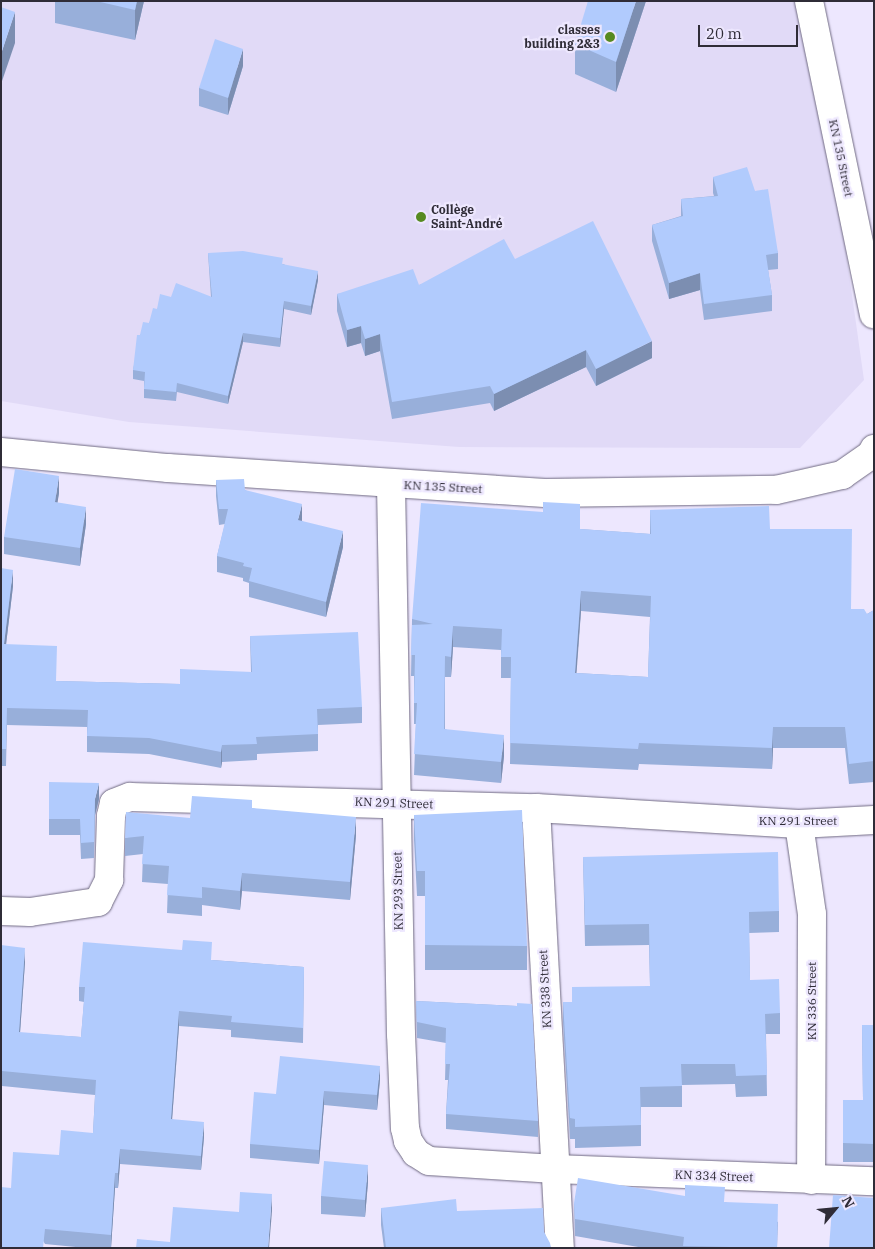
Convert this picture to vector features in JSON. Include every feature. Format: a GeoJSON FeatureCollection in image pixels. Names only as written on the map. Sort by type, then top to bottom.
{"type":"FeatureCollection","features":[{"type":"Feature","properties":{"kind":"street","name":"KN 135 Street"},"geometry":{"type":"LineString","coordinates":[[809,1],[874,314]]}},
{"type":"Feature","properties":{"kind":"street","name":"KN 135 Street"},"geometry":{"type":"LineString","coordinates":[[1,452],[168,468],[548,493],[776,490],[842,475],[871,455],[874,449]]}},
{"type":"Feature","properties":{"kind":"street","name":"KN 293 Street"},"geometry":{"type":"LineString","coordinates":[[391,484],[401,1034],[405,1128],[408,1141],[416,1153],[429,1161],[555,1169]]}},
{"type":"Feature","properties":{"kind":"street","name":"KN 291 Street"},"geometry":{"type":"LineString","coordinates":[[1,911],[30,912],[98,902],[109,880],[111,816],[114,803],[130,796],[536,808],[798,824],[874,820]]}},
{"type":"Feature","properties":{"kind":"street","name":"KN 338 Street"},"geometry":{"type":"LineString","coordinates":[[536,808],[560,1248]]}},
{"type":"Feature","properties":{"kind":"street","name":"KN 336 Street"},"geometry":{"type":"LineString","coordinates":[[798,824],[812,914],[811,1180]]}},
{"type":"Feature","properties":{"kind":"street","name":"KN 334 Street"},"geometry":{"type":"LineString","coordinates":[[555,1169],[874,1181]]}},
{"type":"Feature","properties":{"kind":"shaded area","name":"Collège Saint-André"},"geometry":{"type":"Polygon","coordinates":[[[1,1],[805,1],[818,54],[864,380],[800,448],[459,447],[129,422],[1,401],[1,1]]]}},
{"type":"Feature","properties":{"kind":"building"},"geometry":{"type":"Polygon","coordinates":[[[96,1],[137,1],[135,10],[96,1]]]}},
{"type":"Feature","properties":{"kind":"building"},"geometry":{"type":"Polygon","coordinates":[[[588,1],[636,1],[616,62],[575,44],[588,1]]]}},
{"type":"Feature","properties":{"kind":"building"},"geometry":{"type":"Polygon","coordinates":[[[1,7],[15,12],[1,54],[1,7]]]}},
{"type":"Feature","properties":{"kind":"building"},"geometry":{"type":"Polygon","coordinates":[[[215,39],[243,49],[228,98],[199,88],[215,39]]]}},
{"type":"Feature","properties":{"kind":"building"},"geometry":{"type":"Polygon","coordinates":[[[747,167],[755,191],[768,189],[778,253],[766,255],[772,295],[704,304],[700,273],[669,283],[652,225],[683,216],[681,199],[718,196],[713,177],[747,167]]]}},
{"type":"Feature","properties":{"kind":"building"},"geometry":{"type":"Polygon","coordinates":[[[593,221],[652,341],[596,369],[586,350],[494,394],[490,386],[392,402],[380,334],[365,339],[361,326],[347,330],[337,294],[413,269],[419,285],[504,239],[515,259],[593,221]]]}},
{"type":"Feature","properties":{"kind":"building"},"geometry":{"type":"Polygon","coordinates":[[[243,251],[283,258],[282,264],[318,271],[311,306],[284,301],[280,338],[243,333],[228,396],[177,383],[176,392],[144,389],[145,372],[133,370],[137,335],[140,335],[143,322],[149,323],[153,308],[157,309],[160,294],[171,297],[176,283],[212,297],[208,253],[243,251]]]}},
{"type":"Feature","properties":{"kind":"building"},"geometry":{"type":"Polygon","coordinates":[[[15,469],[59,476],[55,502],[86,507],[80,548],[4,537],[15,469]]]}},
{"type":"Feature","properties":{"kind":"building"},"geometry":{"type":"Polygon","coordinates":[[[244,479],[245,490],[302,504],[298,520],[343,531],[326,602],[249,581],[252,568],[243,566],[244,563],[217,556],[228,509],[219,509],[216,480],[244,479]]]}},
{"type":"Feature","properties":{"kind":"building"},"geometry":{"type":"Polygon","coordinates":[[[543,502],[580,504],[580,529],[651,534],[650,510],[769,506],[770,529],[852,529],[851,609],[864,609],[867,614],[874,610],[874,761],[849,764],[845,727],[773,727],[772,748],[639,743],[638,749],[510,743],[511,657],[501,657],[502,629],[453,626],[451,657],[445,656],[444,729],[504,735],[501,762],[414,754],[417,703],[414,703],[415,655],[411,655],[412,625],[433,624],[412,619],[421,503],[543,512],[543,502]],[[581,591],[575,673],[648,677],[651,596],[581,591]]]}},
{"type":"Feature","properties":{"kind":"building"},"geometry":{"type":"Polygon","coordinates":[[[1,568],[13,570],[4,644],[57,646],[56,681],[180,684],[180,669],[252,672],[250,636],[358,632],[362,707],[317,709],[318,734],[256,737],[257,744],[222,745],[221,752],[149,738],[87,736],[88,710],[7,708],[6,749],[1,749],[1,568]]]}},
{"type":"Feature","properties":{"kind":"building"},"geometry":{"type":"Polygon","coordinates":[[[49,782],[99,783],[95,799],[94,842],[81,843],[80,819],[49,819],[49,782]]]}},
{"type":"Feature","properties":{"kind":"building"},"geometry":{"type":"Polygon","coordinates":[[[192,796],[252,800],[252,808],[356,817],[350,882],[242,873],[240,891],[202,887],[202,898],[167,895],[169,866],[142,864],[144,836],[125,838],[126,812],[190,818],[192,796]]]}},
{"type":"Feature","properties":{"kind":"building"},"geometry":{"type":"Polygon","coordinates":[[[522,810],[527,946],[425,945],[425,871],[417,871],[414,815],[522,810]]]}},
{"type":"Feature","properties":{"kind":"building"},"geometry":{"type":"Polygon","coordinates":[[[778,852],[779,911],[749,912],[750,980],[779,979],[780,1013],[765,1014],[767,1075],[736,1076],[735,1064],[681,1064],[682,1086],[640,1087],[641,1125],[575,1127],[575,1119],[570,1118],[563,1002],[572,1002],[572,987],[650,986],[649,924],[585,925],[583,857],[778,852]]]}},
{"type":"Feature","properties":{"kind":"building"},"geometry":{"type":"Polygon","coordinates":[[[183,940],[212,942],[211,960],[304,967],[303,1028],[231,1022],[232,1016],[179,1011],[171,1119],[204,1122],[201,1156],[120,1149],[118,1173],[115,1173],[111,1235],[45,1229],[43,1248],[1,1248],[1,1187],[11,1188],[13,1152],[59,1155],[61,1130],[93,1133],[96,1080],[2,1071],[1,1079],[1,945],[25,948],[19,1032],[81,1037],[85,987],[79,987],[83,942],[182,950],[183,940]]]}},
{"type":"Feature","properties":{"kind":"building"},"geometry":{"type":"Polygon","coordinates":[[[416,1001],[517,1006],[517,1003],[532,1004],[538,1121],[446,1114],[450,1064],[445,1064],[446,1028],[417,1022],[416,1001]]]}},
{"type":"Feature","properties":{"kind":"building"},"geometry":{"type":"Polygon","coordinates":[[[862,1025],[874,1025],[874,1144],[843,1143],[843,1100],[863,1100],[862,1025]]]}},
{"type":"Feature","properties":{"kind":"building"},"geometry":{"type":"Polygon","coordinates":[[[280,1056],[380,1066],[377,1095],[324,1091],[319,1150],[250,1144],[254,1092],[276,1094],[280,1056]]]}},
{"type":"Feature","properties":{"kind":"building"},"geometry":{"type":"Polygon","coordinates":[[[324,1161],[368,1165],[365,1200],[321,1196],[324,1161]]]}},
{"type":"Feature","properties":{"kind":"building"},"geometry":{"type":"Polygon","coordinates":[[[578,1178],[685,1196],[685,1185],[725,1187],[724,1202],[778,1204],[777,1248],[683,1246],[684,1237],[575,1219],[574,1203],[578,1178]]]}},
{"type":"Feature","properties":{"kind":"building"},"geometry":{"type":"Polygon","coordinates":[[[240,1192],[272,1194],[268,1248],[136,1248],[137,1239],[170,1242],[173,1207],[239,1212],[240,1192]]]}},
{"type":"Feature","properties":{"kind":"building"},"geometry":{"type":"Polygon","coordinates":[[[833,1195],[874,1198],[874,1248],[829,1248],[833,1195]]]}},
{"type":"Feature","properties":{"kind":"building"},"geometry":{"type":"Polygon","coordinates":[[[456,1199],[457,1211],[543,1208],[544,1232],[551,1248],[386,1248],[381,1208],[456,1199]]]}},
{"type":"Feature","properties":{"kind":"place","name":"classes building 2&3"},"geometry":{"type":"Point","coordinates":[610,37]}},
{"type":"Feature","properties":{"kind":"place","name":"Collège Saint-André"},"geometry":{"type":"Point","coordinates":[421,217]}}]}
